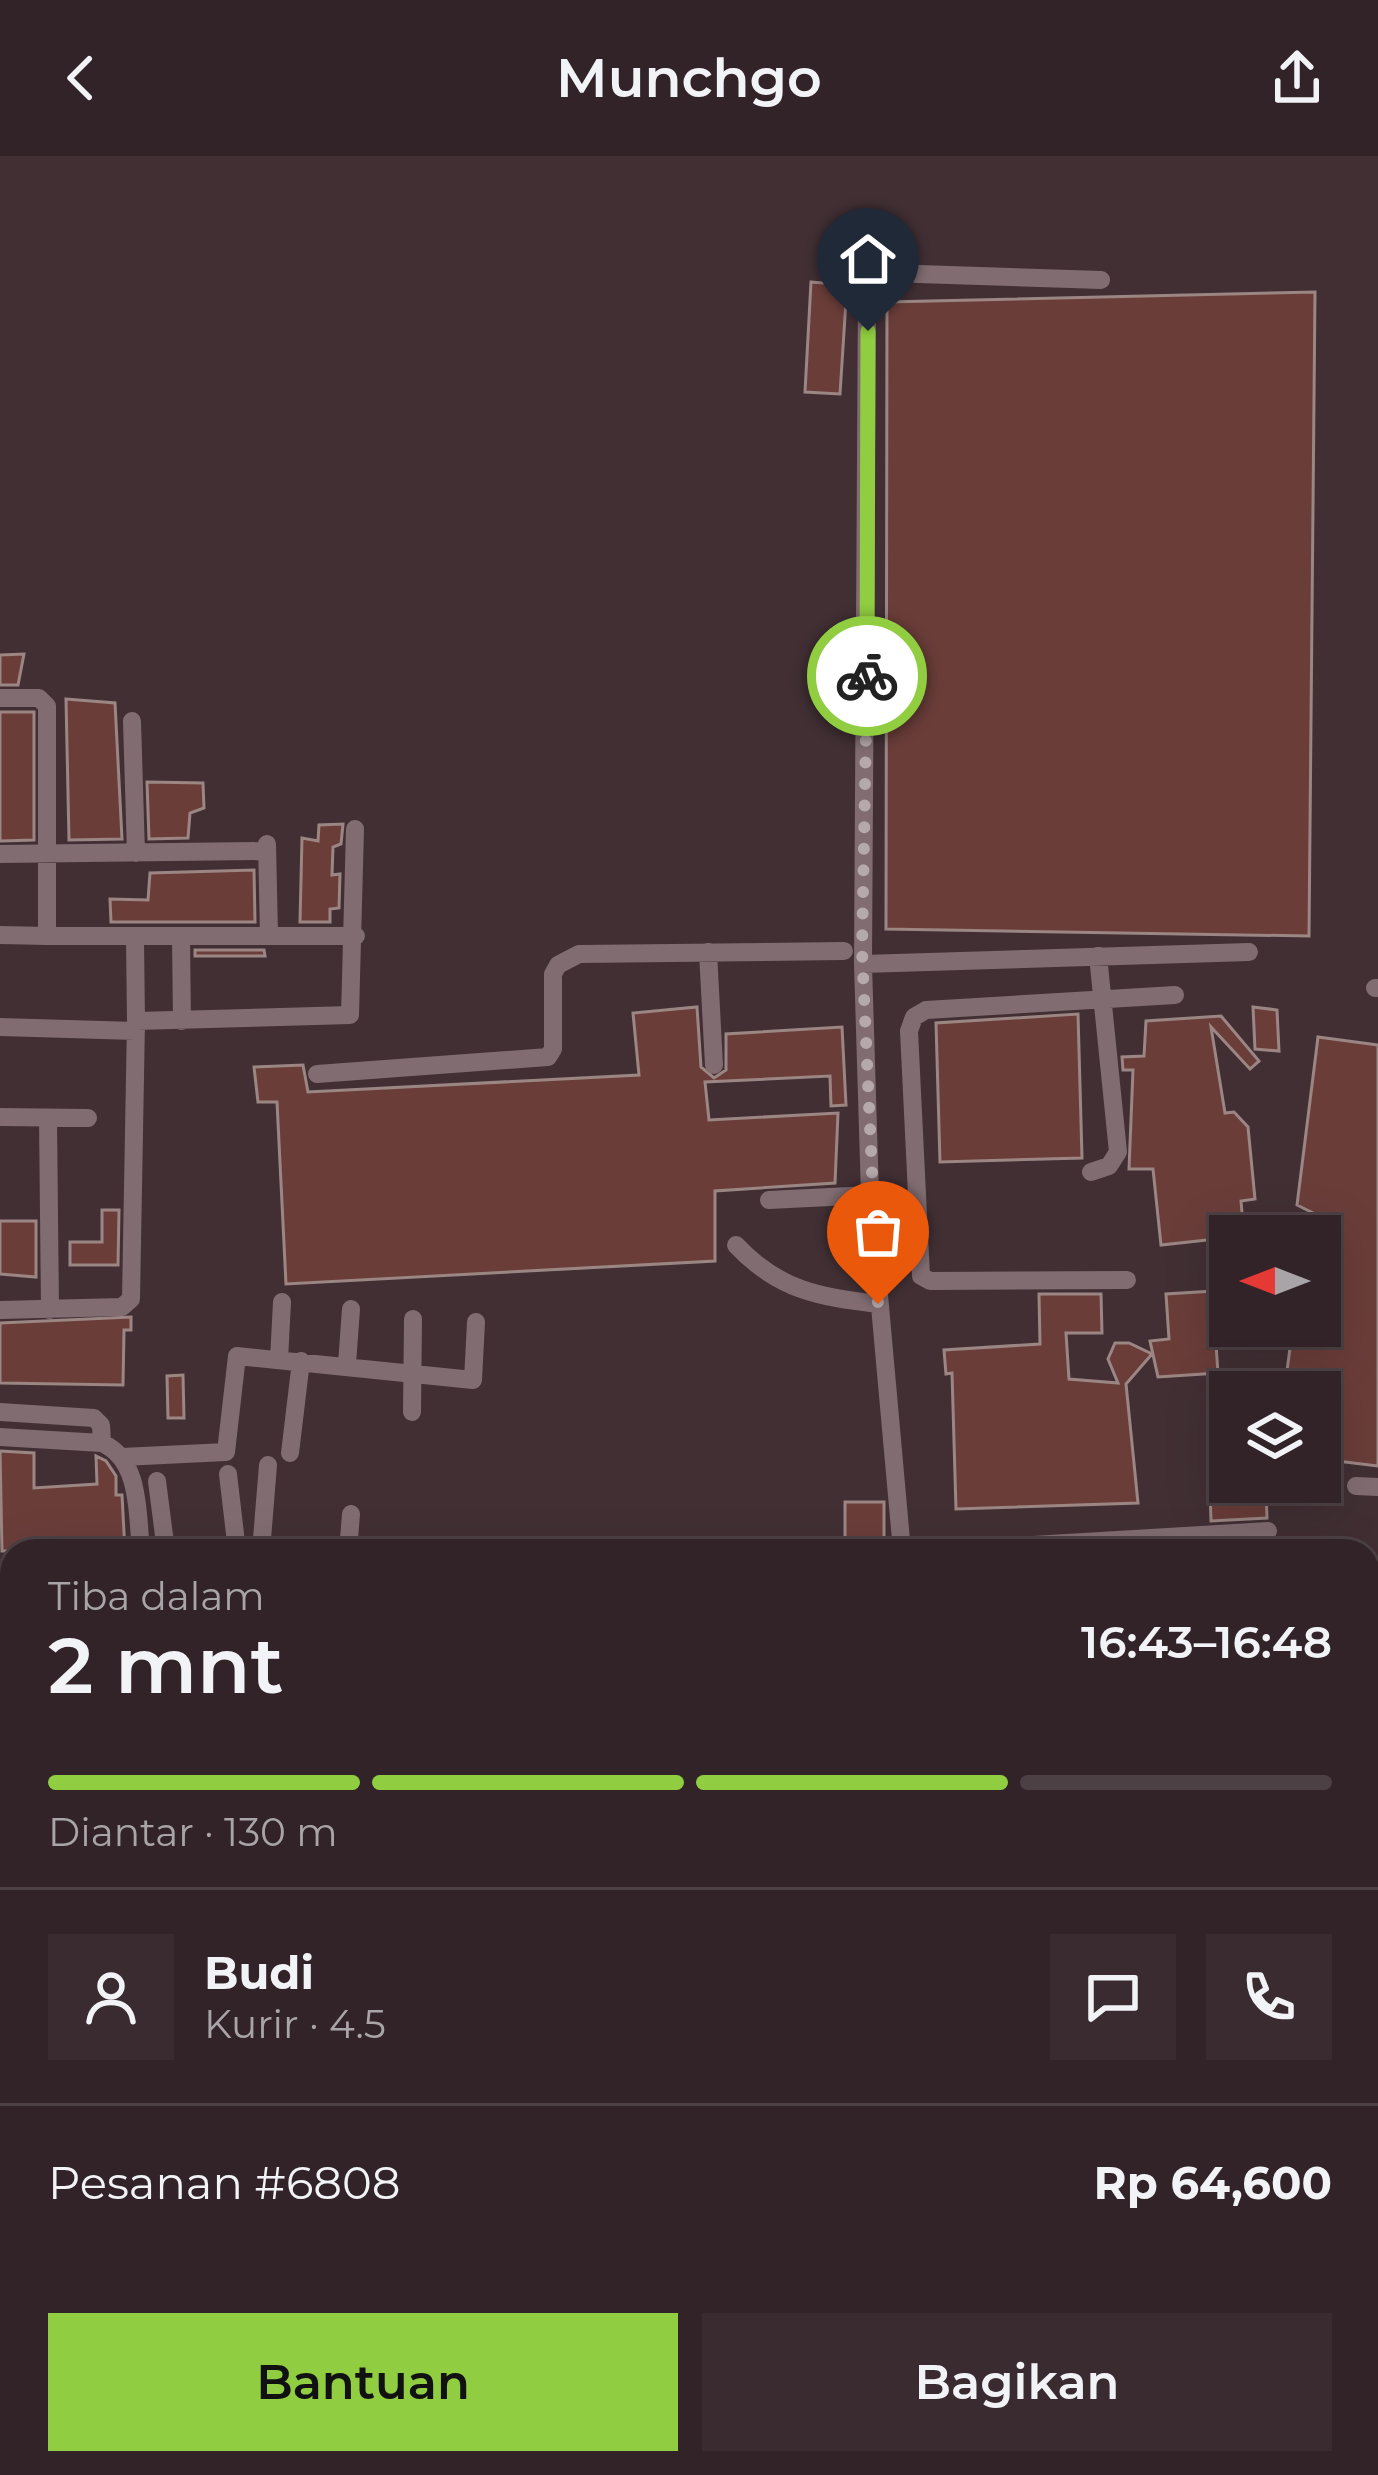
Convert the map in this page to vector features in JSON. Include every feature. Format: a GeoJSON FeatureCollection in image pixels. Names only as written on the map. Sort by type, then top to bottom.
{"type":"FeatureCollection","features":[{"type":"Feature","properties":{"kind":"street"},"geometry":{"type":"LineString","coordinates":[[901,1539],[870,1195],[859,966],[867,288],[888,273],[1102,280]]}},
{"type":"Feature","properties":{"kind":"street"},"geometry":{"type":"LineString","coordinates":[[0,698],[39,698],[47,706],[47,936]]}},
{"type":"Feature","properties":{"kind":"street"},"geometry":{"type":"LineString","coordinates":[[132,721],[136,853]]}},
{"type":"Feature","properties":{"kind":"street"},"geometry":{"type":"LineString","coordinates":[[0,1027],[136,1026],[350,1015],[356,936],[355,829]]}},
{"type":"Feature","properties":{"kind":"street"},"geometry":{"type":"LineString","coordinates":[[0,854],[267,845],[268,935]]}},
{"type":"Feature","properties":{"kind":"street"},"geometry":{"type":"LineString","coordinates":[[0,935],[135,939],[356,936]]}},
{"type":"Feature","properties":{"kind":"street"},"geometry":{"type":"LineString","coordinates":[[181,938],[182,1021]]}},
{"type":"Feature","properties":{"kind":"street"},"geometry":{"type":"LineString","coordinates":[[0,1310],[122,1306],[131,1299],[135,939]]}},
{"type":"Feature","properties":{"kind":"street"},"geometry":{"type":"LineString","coordinates":[[708,952],[714,1065]]}},
{"type":"Feature","properties":{"kind":"street"},"geometry":{"type":"LineString","coordinates":[[317,1074],[548,1057],[553,1049],[558,965],[579,954],[708,952],[859,966],[1249,952]]}},
{"type":"Feature","properties":{"kind":"street"},"geometry":{"type":"LineString","coordinates":[[1091,1172],[1109,1166],[1118,1151],[1098,956]]}},
{"type":"Feature","properties":{"kind":"street"},"geometry":{"type":"LineString","coordinates":[[1127,1280],[930,1281],[921,1276],[909,1031],[914,1017],[926,1010],[1101,989],[1175,995]]}},
{"type":"Feature","properties":{"kind":"street"},"geometry":{"type":"LineString","coordinates":[[0,1117],[88,1118]]}},
{"type":"Feature","properties":{"kind":"street"},"geometry":{"type":"LineString","coordinates":[[48,1118],[50,1310]]}},
{"type":"Feature","properties":{"kind":"street"},"geometry":{"type":"LineString","coordinates":[[769,1200],[870,1195]]}},
{"type":"Feature","properties":{"kind":"street"},"geometry":{"type":"LineString","coordinates":[[736,1245],[785,1287],[815,1297],[878,1304]]}},
{"type":"Feature","properties":{"kind":"street"},"geometry":{"type":"LineString","coordinates":[[279,1360],[282,1302]]}},
{"type":"Feature","properties":{"kind":"street"},"geometry":{"type":"LineString","coordinates":[[347,1364],[351,1309]]}},
{"type":"Feature","properties":{"kind":"street"},"geometry":{"type":"LineString","coordinates":[[412,1412],[413,1319]]}},
{"type":"Feature","properties":{"kind":"street"},"geometry":{"type":"LineString","coordinates":[[122,1457],[226,1452],[237,1356],[473,1380],[476,1322]]}},
{"type":"Feature","properties":{"kind":"street"},"geometry":{"type":"LineString","coordinates":[[290,1453],[301,1361]]}},
{"type":"Feature","properties":{"kind":"street"},"geometry":{"type":"LineString","coordinates":[[0,1412],[94,1418],[102,1443]]}},
{"type":"Feature","properties":{"kind":"street"},"geometry":{"type":"LineString","coordinates":[[0,1437],[102,1443],[122,1457],[130,1469],[139,1539]]}},
{"type":"Feature","properties":{"kind":"street"},"geometry":{"type":"LineString","coordinates":[[262,1539],[268,1465]]}},
{"type":"Feature","properties":{"kind":"street"},"geometry":{"type":"LineString","coordinates":[[228,1474],[236,1539]]}},
{"type":"Feature","properties":{"kind":"street"},"geometry":{"type":"LineString","coordinates":[[157,1481],[164,1539]]}},
{"type":"Feature","properties":{"kind":"street"},"geometry":{"type":"LineString","coordinates":[[1356,1486],[1378,1486]]}},
{"type":"Feature","properties":{"kind":"street"},"geometry":{"type":"LineString","coordinates":[[349,1539],[351,1514]]}},
{"type":"Feature","properties":{"kind":"street"},"geometry":{"type":"LineString","coordinates":[[1135,1539],[1268,1531]]}},
{"type":"Feature","properties":{"kind":"building"},"geometry":{"type":"Polygon","coordinates":[[[811,282],[847,285],[840,394],[805,392],[811,282]]]}},
{"type":"Feature","properties":{"kind":"building"},"geometry":{"type":"Polygon","coordinates":[[[1315,292],[1309,936],[886,929],[887,302],[1315,292]]]}},
{"type":"Feature","properties":{"kind":"building"},"geometry":{"type":"Polygon","coordinates":[[[24,654],[18,685],[0,685],[0,655],[24,654]]]}},
{"type":"Feature","properties":{"kind":"building"},"geometry":{"type":"Polygon","coordinates":[[[66,699],[115,703],[122,839],[69,840],[66,699]]]}},
{"type":"Feature","properties":{"kind":"building"},"geometry":{"type":"Polygon","coordinates":[[[0,712],[34,712],[34,840],[0,841],[0,712]]]}},
{"type":"Feature","properties":{"kind":"building"},"geometry":{"type":"Polygon","coordinates":[[[147,782],[203,783],[204,808],[190,813],[188,838],[149,839],[147,782]]]}},
{"type":"Feature","properties":{"kind":"building"},"geometry":{"type":"Polygon","coordinates":[[[343,824],[341,844],[333,847],[332,875],[340,874],[339,908],[330,909],[330,922],[300,922],[302,838],[318,841],[319,825],[343,824]]]}},
{"type":"Feature","properties":{"kind":"building"},"geometry":{"type":"Polygon","coordinates":[[[254,870],[255,922],[111,922],[110,899],[148,900],[150,873],[254,870]]]}},
{"type":"Feature","properties":{"kind":"building"},"geometry":{"type":"Polygon","coordinates":[[[195,950],[264,950],[265,956],[195,956],[195,950]]]}},
{"type":"Feature","properties":{"kind":"building"},"geometry":{"type":"Polygon","coordinates":[[[697,1007],[701,1067],[714,1078],[726,1070],[726,1034],[842,1027],[846,1105],[831,1106],[830,1076],[705,1082],[709,1120],[838,1113],[835,1183],[715,1191],[715,1261],[286,1284],[277,1102],[258,1102],[254,1067],[303,1065],[308,1092],[639,1075],[633,1013],[697,1007]]]}},
{"type":"Feature","properties":{"kind":"building"},"geometry":{"type":"Polygon","coordinates":[[[1253,1007],[1277,1010],[1279,1051],[1255,1049],[1253,1007]]]}},
{"type":"Feature","properties":{"kind":"building"},"geometry":{"type":"Polygon","coordinates":[[[1078,1014],[1082,1158],[940,1162],[936,1023],[1078,1014]]]}},
{"type":"Feature","properties":{"kind":"building"},"geometry":{"type":"Polygon","coordinates":[[[1221,1016],[1259,1061],[1250,1069],[1211,1027],[1225,1113],[1234,1112],[1248,1127],[1255,1199],[1241,1201],[1242,1215],[1209,1215],[1209,1240],[1161,1245],[1153,1169],[1129,1169],[1133,1070],[1123,1070],[1122,1057],[1144,1056],[1146,1021],[1221,1016]]]}},
{"type":"Feature","properties":{"kind":"building"},"geometry":{"type":"Polygon","coordinates":[[[1318,1037],[1378,1045],[1378,1466],[1341,1462],[1341,1371],[1287,1371],[1290,1347],[1341,1347],[1341,1215],[1317,1215],[1297,1205],[1318,1037]]]}},
{"type":"Feature","properties":{"kind":"building"},"geometry":{"type":"Polygon","coordinates":[[[102,1210],[119,1210],[118,1265],[70,1265],[70,1242],[102,1242],[102,1210]]]}},
{"type":"Feature","properties":{"kind":"building"},"geometry":{"type":"Polygon","coordinates":[[[0,1221],[36,1221],[36,1277],[0,1274],[0,1221]]]}},
{"type":"Feature","properties":{"kind":"building"},"geometry":{"type":"Polygon","coordinates":[[[1209,1291],[1209,1347],[1216,1347],[1218,1371],[1158,1377],[1150,1341],[1169,1339],[1166,1294],[1209,1291]]]}},
{"type":"Feature","properties":{"kind":"building"},"geometry":{"type":"Polygon","coordinates":[[[1039,1294],[1101,1294],[1102,1333],[1066,1333],[1069,1379],[1118,1383],[1108,1359],[1115,1343],[1129,1343],[1152,1354],[1126,1384],[1138,1503],[956,1509],[952,1373],[946,1374],[944,1350],[1040,1344],[1039,1294]]]}},
{"type":"Feature","properties":{"kind":"building"},"geometry":{"type":"Polygon","coordinates":[[[131,1317],[131,1330],[124,1330],[123,1385],[0,1383],[0,1323],[131,1317]]]}},
{"type":"Feature","properties":{"kind":"building"},"geometry":{"type":"Polygon","coordinates":[[[183,1375],[184,1418],[168,1418],[167,1376],[183,1375]]]}},
{"type":"Feature","properties":{"kind":"building"},"geometry":{"type":"Polygon","coordinates":[[[0,1451],[34,1453],[34,1488],[97,1484],[96,1456],[116,1476],[124,1539],[2,1539],[0,1451]]]}},
{"type":"Feature","properties":{"kind":"building"},"geometry":{"type":"Polygon","coordinates":[[[845,1502],[884,1502],[884,1539],[845,1539],[845,1502]]]}},
{"type":"Feature","properties":{"kind":"building"},"geometry":{"type":"Polygon","coordinates":[[[1210,1503],[1266,1503],[1267,1518],[1211,1521],[1210,1503]]]}},
{"type":"Feature","properties":{"kind":"way so far"},"geometry":{"type":"LineString","coordinates":[[867,676],[862,951],[878,1304]]}},
{"type":"Feature","properties":{"kind":"route"},"geometry":{"type":"LineString","coordinates":[[867,676],[868,331]]}}]}
